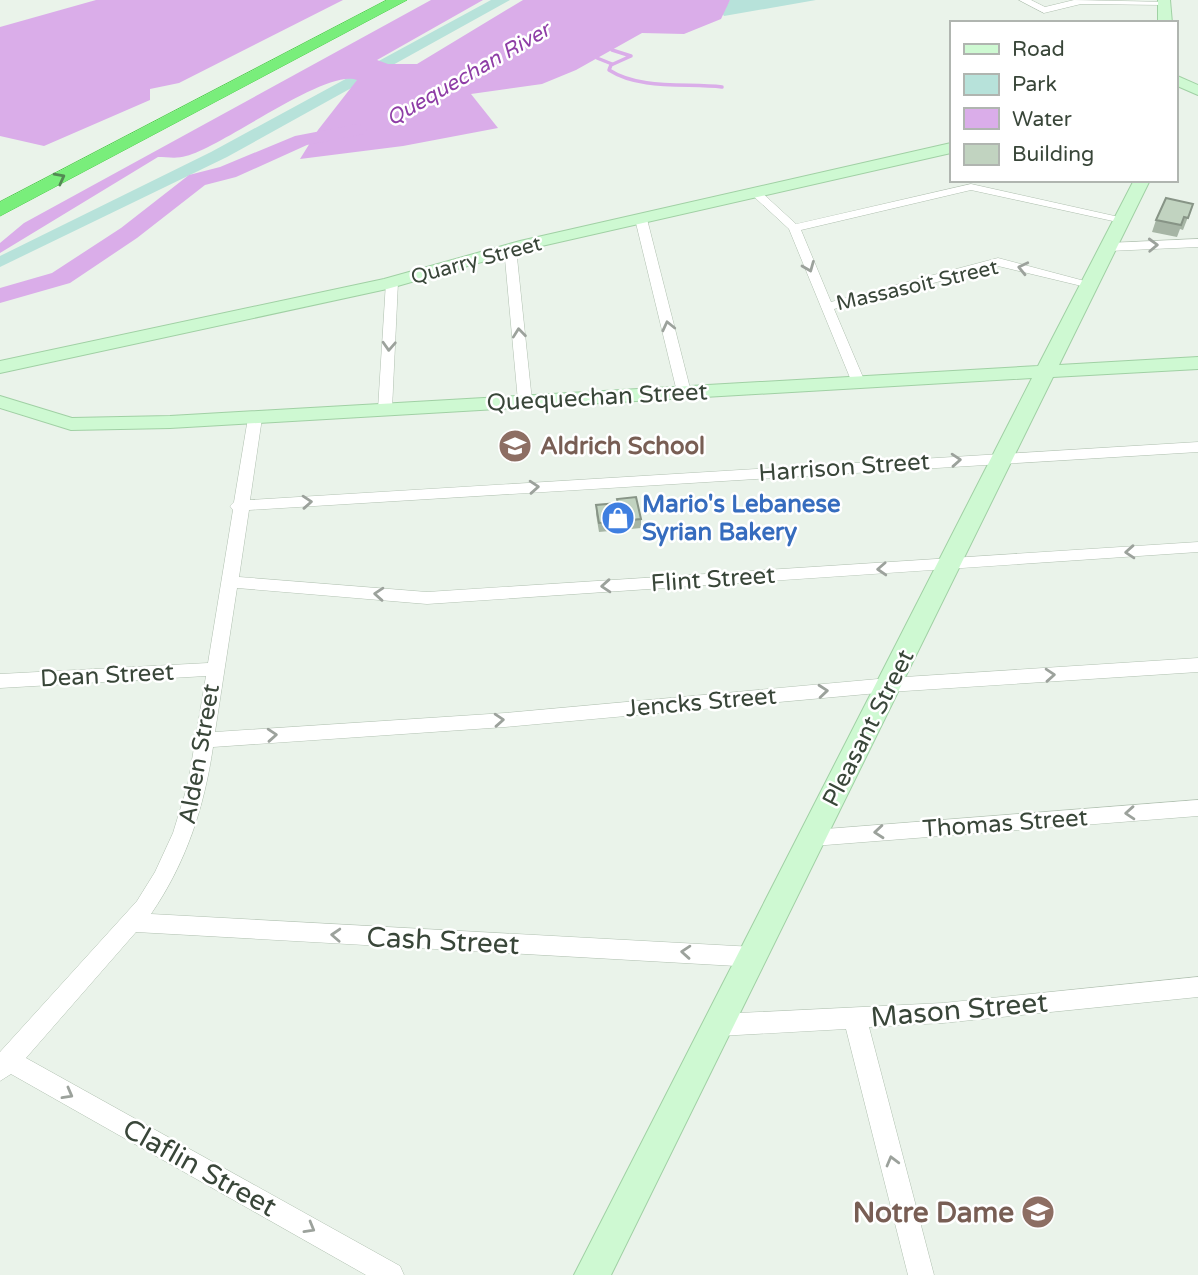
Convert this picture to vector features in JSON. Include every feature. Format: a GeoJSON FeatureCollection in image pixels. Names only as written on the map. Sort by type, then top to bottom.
{"type":"FeatureCollection","features":[{"type":"Feature","properties":{"kind":"highway"},"geometry":{"type":"LineString","coordinates":[[0,192],[373,0]]}},
{"type":"Feature","properties":{"kind":"highway"},"geometry":{"type":"LineString","coordinates":[[0,210],[399,0]]}},
{"type":"Feature","properties":{"kind":"main road"},"geometry":{"type":"LineString","coordinates":[[1164,1],[1165,21]]}},
{"type":"Feature","properties":{"kind":"main road"},"geometry":{"type":"LineString","coordinates":[[1177,80],[1198,91]]}},
{"type":"Feature","properties":{"kind":"main road"},"geometry":{"type":"LineString","coordinates":[[1177,96],[1198,91]]}},
{"type":"Feature","properties":{"kind":"main road","name":"Quarry Street"},"geometry":{"type":"LineString","coordinates":[[0,367],[393,282],[510,248],[950,148]]}},
{"type":"Feature","properties":{"kind":"main road","name":"Pleasant Street"},"geometry":{"type":"LineString","coordinates":[[592,1275],[1141,182]]}},
{"type":"Feature","properties":{"kind":"main road","name":"Quequechan Street"},"geometry":{"type":"LineString","coordinates":[[0,402],[75,425],[255,418],[1198,363]]}},
{"type":"Feature","properties":{"kind":"street"},"geometry":{"type":"LineString","coordinates":[[1024,0],[1044,10],[1081,1],[1164,1]]}},
{"type":"Feature","properties":{"kind":"street"},"geometry":{"type":"LineString","coordinates":[[794,228],[971,187],[1122,219]]}},
{"type":"Feature","properties":{"kind":"street"},"geometry":{"type":"LineString","coordinates":[[756,193],[794,228],[858,382]]}},
{"type":"Feature","properties":{"kind":"street"},"geometry":{"type":"LineString","coordinates":[[641,219],[684,392]]}},
{"type":"Feature","properties":{"kind":"street"},"geometry":{"type":"LineString","coordinates":[[1109,247],[1198,243]]}},
{"type":"Feature","properties":{"kind":"street"},"geometry":{"type":"LineString","coordinates":[[510,248],[526,401]]}},
{"type":"Feature","properties":{"kind":"street","name":"Massasoit Street"},"geometry":{"type":"LineString","coordinates":[[825,307],[998,262],[1090,284]]}},
{"type":"Feature","properties":{"kind":"street"},"geometry":{"type":"LineString","coordinates":[[385,409],[393,282]]}},
{"type":"Feature","properties":{"kind":"street","name":"Alden Street"},"geometry":{"type":"LineString","coordinates":[[4,1065],[131,922],[163,879],[182,840],[198,783],[239,506],[255,418]]}},
{"type":"Feature","properties":{"kind":"street","name":"Harrison Street"},"geometry":{"type":"LineString","coordinates":[[239,506],[1198,447]]}},
{"type":"Feature","properties":{"kind":"street","name":"Flint Street"},"geometry":{"type":"LineString","coordinates":[[228,582],[427,598],[1198,547]]}},
{"type":"Feature","properties":{"kind":"street","name":"Jencks Street"},"geometry":{"type":"LineString","coordinates":[[204,740],[516,719],[889,685],[1198,665]]}},
{"type":"Feature","properties":{"kind":"street","name":"Dean Street"},"geometry":{"type":"LineString","coordinates":[[0,681],[214,669]]}},
{"type":"Feature","properties":{"kind":"street","name":"Thomas Street"},"geometry":{"type":"LineString","coordinates":[[813,838],[1198,808]]}},
{"type":"Feature","properties":{"kind":"street","name":"Cash Street"},"geometry":{"type":"LineString","coordinates":[[131,922],[754,957]]}},
{"type":"Feature","properties":{"kind":"street","name":"Mason Street"},"geometry":{"type":"LineString","coordinates":[[719,1025],[943,1013],[1198,987]]}},
{"type":"Feature","properties":{"kind":"street"},"geometry":{"type":"LineString","coordinates":[[855,1018],[921,1275]]}},
{"type":"Feature","properties":{"kind":"street","name":"Claflin Street"},"geometry":{"type":"LineString","coordinates":[[4,1065],[391,1275]]}},
{"type":"Feature","properties":{"kind":"green space"},"geometry":{"type":"Polygon","coordinates":[[[491,0],[510,0],[227,157],[0,267],[0,256],[211,152],[491,0]]]}},
{"type":"Feature","properties":{"kind":"green space"},"geometry":{"type":"Polygon","coordinates":[[[730,0],[816,0],[724,16],[722,13],[730,0]]]}},
{"type":"Feature","properties":{"kind":"water"},"geometry":{"type":"Polygon","coordinates":[[[96,0],[343,0],[179,83],[150,89],[150,100],[44,146],[0,136],[0,27],[96,0]]]}},
{"type":"Feature","properties":{"kind":"water"},"geometry":{"type":"Polygon","coordinates":[[[431,0],[483,0],[377,60],[388,64],[417,64],[523,0],[730,0],[721,19],[684,34],[642,33],[576,70],[542,84],[471,94],[498,128],[403,146],[300,159],[318,130],[357,80],[342,79],[323,85],[203,149],[183,157],[158,157],[0,253],[0,243],[24,223],[431,0]]]}},
{"type":"Feature","properties":{"kind":"building"},"geometry":{"type":"Polygon","coordinates":[[[1166,198],[1193,204],[1188,218],[1184,217],[1181,225],[1156,220],[1166,198]]]}},
{"type":"Feature","properties":{"kind":"building"},"geometry":{"type":"Polygon","coordinates":[[[636,497],[641,519],[599,523],[596,505],[618,503],[617,499],[636,497]]]}},
{"type":"Feature","properties":{"kind":"waterway"},"geometry":{"type":"LineString","coordinates":[[612,50],[631,56],[611,65],[609,70],[635,81],[722,87]]}},
{"type":"Feature","properties":{"kind":"waterway"},"geometry":{"type":"LineString","coordinates":[[597,58],[612,64]]}},
{"type":"Feature","properties":{"kind":"waterway","name":"Quequechan River"},"geometry":{"type":"LineString","coordinates":[[0,296],[61,278],[129,233],[197,180],[228,172],[302,140],[357,130]]}},
{"type":"Feature","properties":{"kind":"place","name":"Aldrich School"},"geometry":{"type":"Point","coordinates":[515,446]}},
{"type":"Feature","properties":{"kind":"place","name":"Mario's Lebanese Syrian Bakery"},"geometry":{"type":"Point","coordinates":[618,518]}},
{"type":"Feature","properties":{"kind":"place","name":"Notre Dame"},"geometry":{"type":"Point","coordinates":[1038,1212]}}]}
